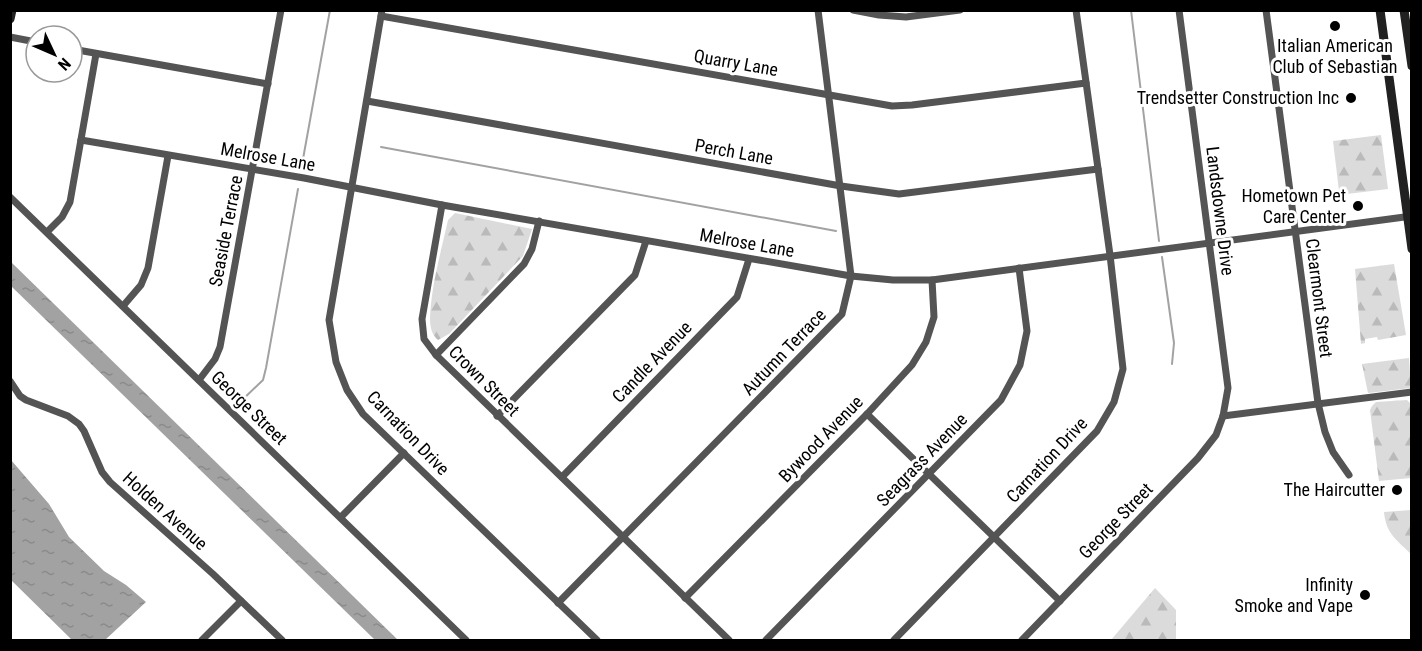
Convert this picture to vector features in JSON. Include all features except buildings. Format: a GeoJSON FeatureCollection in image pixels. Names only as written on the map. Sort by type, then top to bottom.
{"type":"FeatureCollection","features":[{"type":"Feature","properties":{"kind":"main road"},"geometry":{"type":"LineString","coordinates":[[10,18],[12,10]]}},
{"type":"Feature","properties":{"kind":"main road"},"geometry":{"type":"LineString","coordinates":[[1380,10],[1412,249]]}},
{"type":"Feature","properties":{"kind":"main road"},"geometry":{"type":"LineString","coordinates":[[1404,10],[1412,66]]}},
{"type":"Feature","properties":{"kind":"street","name":"Seaside Terrace"},"geometry":{"type":"LineString","coordinates":[[199,380],[215,360],[220,346],[281,10]]}},
{"type":"Feature","properties":{"kind":"street","name":"Autumn Terrace"},"geometry":{"type":"LineString","coordinates":[[558,603],[842,314],[851,276],[818,10]]}},
{"type":"Feature","properties":{"kind":"street"},"geometry":{"type":"LineString","coordinates":[[853,10],[879,15],[960,10]]}},
{"type":"Feature","properties":{"kind":"street","name":"Carnation Drive"},"geometry":{"type":"LineString","coordinates":[[894,640],[1097,431],[1114,402],[1123,369],[1077,10]]}},
{"type":"Feature","properties":{"kind":"street","name":"Landsdowne Drive"},"geometry":{"type":"LineString","coordinates":[[1179,10],[1228,388],[1223,416]]}},
{"type":"Feature","properties":{"kind":"street","name":"Clearmont Street"},"geometry":{"type":"LineString","coordinates":[[1266,10],[1318,403],[1325,432],[1334,452],[1349,475]]}},
{"type":"Feature","properties":{"kind":"street","name":"Quarry Lane"},"geometry":{"type":"LineString","coordinates":[[382,13],[892,106],[1086,82]]}},
{"type":"Feature","properties":{"kind":"street","name":"Carnation Drive"},"geometry":{"type":"LineString","coordinates":[[382,13],[329,320],[336,362],[347,390],[363,414],[597,640]]}},
{"type":"Feature","properties":{"kind":"street"},"geometry":{"type":"LineString","coordinates":[[84,52],[268,84]]}},
{"type":"Feature","properties":{"kind":"street"},"geometry":{"type":"LineString","coordinates":[[47,232],[62,217],[70,202],[96,54]]}},
{"type":"Feature","properties":{"kind":"street","name":"Perch Lane"},"geometry":{"type":"LineString","coordinates":[[367,101],[841,186],[899,194],[1098,169]]}},
{"type":"Feature","properties":{"kind":"street","name":"Melrose Lane"},"geometry":{"type":"LineString","coordinates":[[81,140],[749,259],[851,276],[892,280],[932,280],[1409,216]]}},
{"type":"Feature","properties":{"kind":"street"},"geometry":{"type":"LineString","coordinates":[[123,306],[141,285],[148,268],[168,156]]}},
{"type":"Feature","properties":{"kind":"street","name":"George Street"},"geometry":{"type":"LineString","coordinates":[[10,197],[466,640]]}},
{"type":"Feature","properties":{"kind":"street","name":"Crown Street"},"geometry":{"type":"LineString","coordinates":[[442,205],[422,319],[424,339],[436,355],[622,537]]}},
{"type":"Feature","properties":{"kind":"street"},"geometry":{"type":"LineString","coordinates":[[436,355],[524,264],[532,249],[539,221]]}},
{"type":"Feature","properties":{"kind":"street"},"geometry":{"type":"LineString","coordinates":[[497,416],[635,276],[646,241]]}},
{"type":"Feature","properties":{"kind":"street","name":"Candle Avenue"},"geometry":{"type":"LineString","coordinates":[[562,477],[737,297],[749,259]]}},
{"type":"Feature","properties":{"kind":"street","name":"Seagrass Avenue"},"geometry":{"type":"LineString","coordinates":[[766,640],[1001,400],[1020,366],[1027,330],[1018,268]]}},
{"type":"Feature","properties":{"kind":"street","name":"Bywood Avenue"},"geometry":{"type":"LineString","coordinates":[[685,598],[867,414],[912,365],[926,342],[934,317],[932,280]]}},
{"type":"Feature","properties":{"kind":"street","name":"Holden Avenue"},"geometry":{"type":"LineString","coordinates":[[10,381],[20,396],[26,400],[68,416],[79,424],[84,430],[102,472],[110,482],[213,574],[282,640]]}},
{"type":"Feature","properties":{"kind":"street"},"geometry":{"type":"LineString","coordinates":[[1223,416],[1412,392]]}},
{"type":"Feature","properties":{"kind":"street"},"geometry":{"type":"LineString","coordinates":[[867,414],[1060,601]]}},
{"type":"Feature","properties":{"kind":"street","name":"George Street"},"geometry":{"type":"LineString","coordinates":[[1022,640],[1198,458],[1216,435],[1223,416]]}},
{"type":"Feature","properties":{"kind":"street"},"geometry":{"type":"LineString","coordinates":[[341,518],[404,453]]}},
{"type":"Feature","properties":{"kind":"street"},"geometry":{"type":"LineString","coordinates":[[622,537],[729,640]]}},
{"type":"Feature","properties":{"kind":"street"},"geometry":{"type":"LineString","coordinates":[[202,640],[241,601]]}},
{"type":"Feature","properties":{"kind":"green space"},"geometry":{"type":"Polygon","coordinates":[[[1381,135],[1388,189],[1347,194],[1339,191],[1333,141],[1381,135]]]}},
{"type":"Feature","properties":{"kind":"green space"},"geometry":{"type":"Polygon","coordinates":[[[455,213],[532,229],[523,256],[449,334],[438,340],[430,325],[432,294],[448,220],[455,213]]]}},
{"type":"Feature","properties":{"kind":"green space"},"geometry":{"type":"Polygon","coordinates":[[[1394,264],[1406,335],[1378,340],[1377,337],[1365,339],[1365,343],[1361,344],[1355,269],[1394,264]]]}},
{"type":"Feature","properties":{"kind":"green space"},"geometry":{"type":"Polygon","coordinates":[[[1409,358],[1411,388],[1368,393],[1362,364],[1409,358]]]}},
{"type":"Feature","properties":{"kind":"green space"},"geometry":{"type":"Polygon","coordinates":[[[1407,400],[1411,404],[1411,478],[1379,481],[1370,410],[1376,402],[1407,400]]]}},
{"type":"Feature","properties":{"kind":"green space"},"geometry":{"type":"Polygon","coordinates":[[[1412,510],[1411,554],[1390,531],[1384,512],[1412,510]]]}},
{"type":"Feature","properties":{"kind":"green space"},"geometry":{"type":"Polygon","coordinates":[[[1155,588],[1176,610],[1176,640],[1111,640],[1155,588]]]}},
{"type":"Feature","properties":{"kind":"water"},"geometry":{"type":"Polygon","coordinates":[[[10,261],[398,640],[375,640],[11,286],[10,261]]]}},
{"type":"Feature","properties":{"kind":"water"},"geometry":{"type":"Polygon","coordinates":[[[11,460],[49,504],[69,537],[104,571],[126,585],[146,602],[105,640],[72,640],[11,580],[11,460]]]}},
{"type":"Feature","properties":{"kind":"waterway"},"geometry":{"type":"LineString","coordinates":[[301,170],[330,10]]}},
{"type":"Feature","properties":{"kind":"waterway"},"geometry":{"type":"LineString","coordinates":[[1131,10],[1159,241]]}},
{"type":"Feature","properties":{"kind":"waterway"},"geometry":{"type":"LineString","coordinates":[[381,147],[836,231]]}},
{"type":"Feature","properties":{"kind":"waterway"},"geometry":{"type":"LineString","coordinates":[[238,404],[263,380],[298,189]]}},
{"type":"Feature","properties":{"kind":"waterway"},"geometry":{"type":"LineString","coordinates":[[1162,257],[1174,343],[1172,364]]}},
{"type":"Feature","properties":{"kind":"place","name":"Italian American Club of Sebastian"},"geometry":{"type":"Point","coordinates":[1335,26]}},
{"type":"Feature","properties":{"kind":"place","name":"Trendsetter Construction Inc"},"geometry":{"type":"Point","coordinates":[1351,98]}},
{"type":"Feature","properties":{"kind":"place","name":"Hometown Pet Care Center"},"geometry":{"type":"Point","coordinates":[1358,206]}},
{"type":"Feature","properties":{"kind":"place","name":"The Haircutter"},"geometry":{"type":"Point","coordinates":[1397,490]}},
{"type":"Feature","properties":{"kind":"place","name":"Infinity Smoke and Vape"},"geometry":{"type":"Point","coordinates":[1365,595]}}]}
